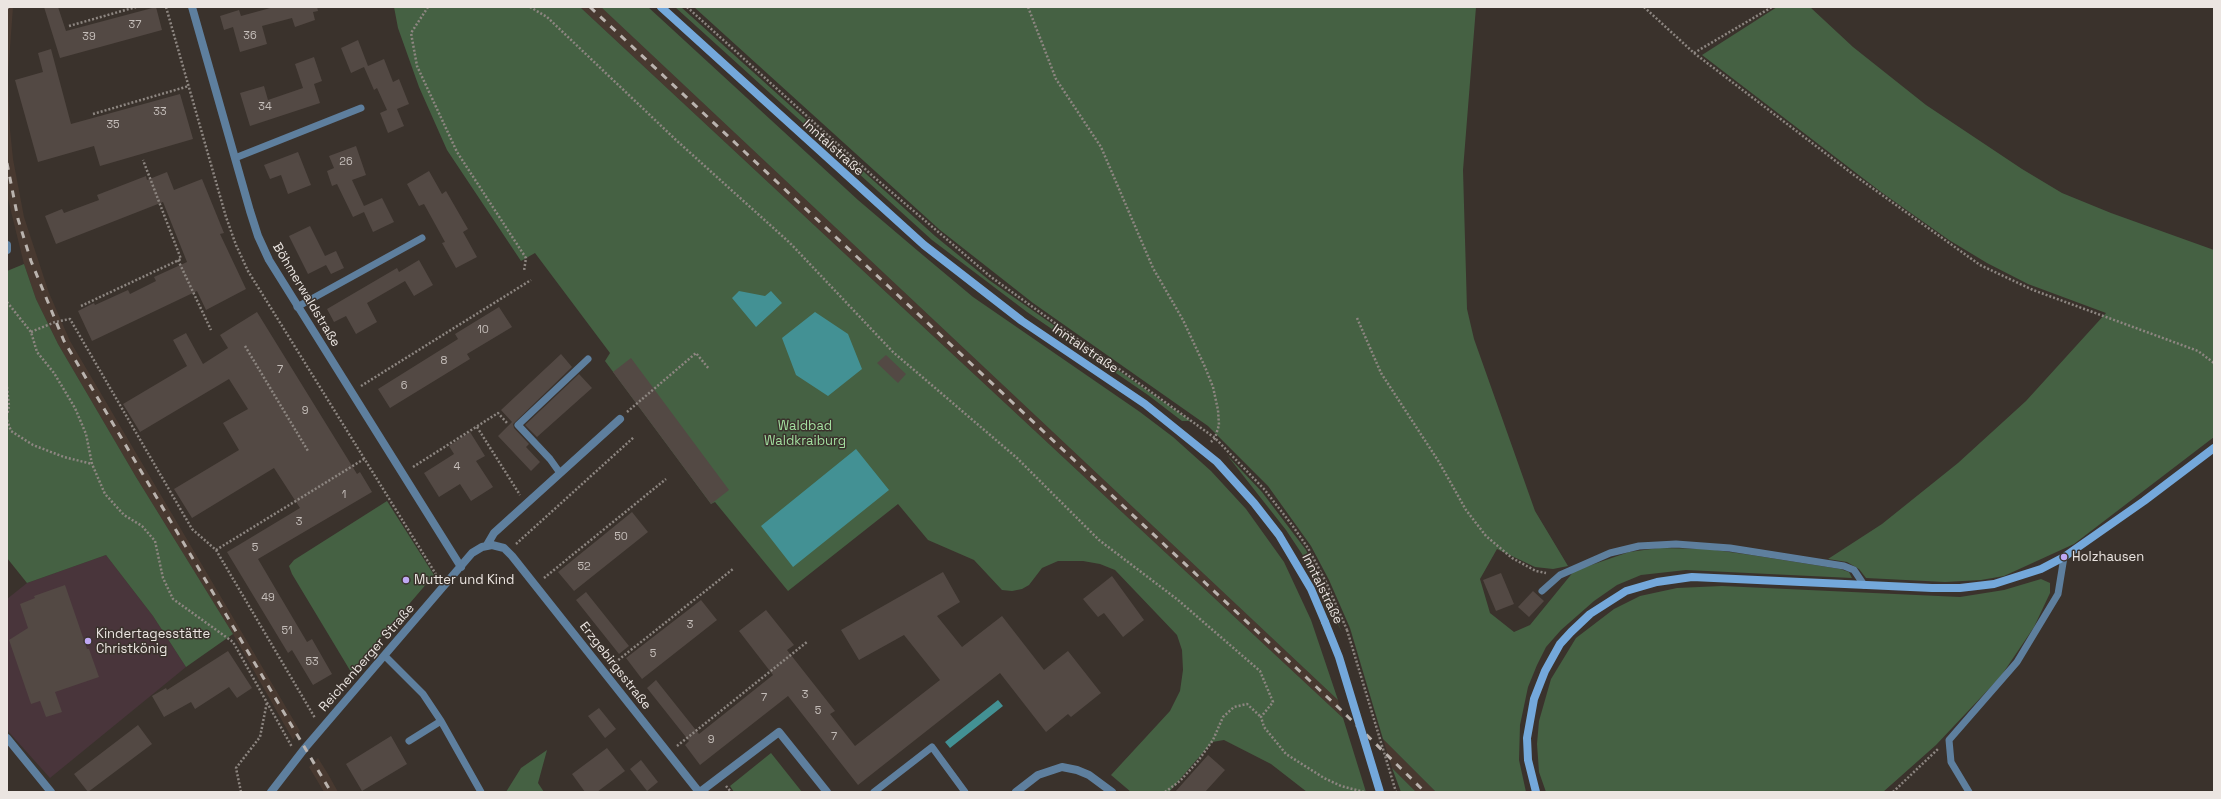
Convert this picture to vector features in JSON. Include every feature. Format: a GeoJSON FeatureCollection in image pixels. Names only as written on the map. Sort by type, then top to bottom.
{"type":"FeatureCollection","features":[{"type":"Feature","properties":{"kind":"main road","name":"Inntalstraße"},"geometry":{"type":"LineString","coordinates":[[661,7],[865,194],[930,250],[1022,321],[1145,404],[1204,450],[1254,503],[1279,535],[1307,583],[1325,622],[1339,657],[1380,792]]}},
{"type":"Feature","properties":{"kind":"main road"},"geometry":{"type":"LineString","coordinates":[[1536,792],[1528,760],[1527,738],[1539,685],[1560,644],[1590,614],[1611,599],[1640,586],[1692,577],[1932,588],[1977,587],[2041,569],[2064,556],[2144,501],[2214,448]]}},
{"type":"Feature","properties":{"kind":"street","name":"Böhmerwaldstraße"},"geometry":{"type":"LineString","coordinates":[[192,7],[258,236],[269,260],[461,567]]}},
{"type":"Feature","properties":{"kind":"street"},"geometry":{"type":"LineString","coordinates":[[7,245],[7,250]]}},
{"type":"Feature","properties":{"kind":"street","name":"Reichenberger Straße"},"geometry":{"type":"LineString","coordinates":[[271,792],[297,758],[461,567],[478,549],[487,546],[494,533],[620,419]]}},
{"type":"Feature","properties":{"kind":"street"},"geometry":{"type":"LineString","coordinates":[[487,546],[497,546],[510,553]]}},
{"type":"Feature","properties":{"kind":"street","name":"Erzgebirgsstraße"},"geometry":{"type":"LineString","coordinates":[[510,553],[667,754],[699,792]]}},
{"type":"Feature","properties":{"kind":"street"},"geometry":{"type":"LineString","coordinates":[[699,792],[779,732],[827,792]]}},
{"type":"Feature","properties":{"kind":"street"},"geometry":{"type":"LineString","coordinates":[[7,738],[51,792]]}},
{"type":"Feature","properties":{"kind":"street"},"geometry":{"type":"LineString","coordinates":[[1016,792],[1038,775],[1055,768],[1068,767],[1089,776],[1112,792]]}},
{"type":"Feature","properties":{"kind":"lane"},"geometry":{"type":"LineString","coordinates":[[235,158],[361,108]]}},
{"type":"Feature","properties":{"kind":"lane"},"geometry":{"type":"LineString","coordinates":[[298,307],[422,238]]}},
{"type":"Feature","properties":{"kind":"lane"},"geometry":{"type":"LineString","coordinates":[[560,473],[550,459],[518,424],[588,359]]}},
{"type":"Feature","properties":{"kind":"lane"},"geometry":{"type":"LineString","coordinates":[[1542,591],[1560,575],[1610,553],[1639,546],[1676,544],[1730,548],[1844,566],[1854,570],[1864,585]]}},
{"type":"Feature","properties":{"kind":"lane"},"geometry":{"type":"LineString","coordinates":[[1969,792],[1951,762],[1949,740],[2017,662],[2058,594],[2064,556]]}},
{"type":"Feature","properties":{"kind":"lane"},"geometry":{"type":"LineString","coordinates":[[385,656],[423,694],[441,721],[481,792]]}},
{"type":"Feature","properties":{"kind":"lane"},"geometry":{"type":"LineString","coordinates":[[408,741],[441,721]]}},
{"type":"Feature","properties":{"kind":"lane"},"geometry":{"type":"LineString","coordinates":[[874,792],[932,747],[965,792]]}},
{"type":"Feature","properties":{"kind":"path"},"geometry":{"type":"LineString","coordinates":[[69,26],[136,7]]}},
{"type":"Feature","properties":{"kind":"path"},"geometry":{"type":"LineString","coordinates":[[428,7],[411,33],[417,66],[457,152],[526,258],[524,271]]}},
{"type":"Feature","properties":{"kind":"path"},"geometry":{"type":"LineString","coordinates":[[530,7],[547,17]]}},
{"type":"Feature","properties":{"kind":"path"},"geometry":{"type":"LineString","coordinates":[[534,7],[547,17],[676,140],[790,243],[893,352],[1017,458],[1099,540],[1178,600],[1260,671],[1273,702],[1261,717]]}},
{"type":"Feature","properties":{"kind":"path"},"geometry":{"type":"LineString","coordinates":[[687,7],[875,178],[991,277],[1215,438]]}},
{"type":"Feature","properties":{"kind":"path"},"geometry":{"type":"LineString","coordinates":[[1028,7],[1056,79],[1101,147],[1153,268],[1182,320],[1213,387],[1218,410],[1219,425],[1215,438],[1204,450]]}},
{"type":"Feature","properties":{"kind":"path"},"geometry":{"type":"LineString","coordinates":[[1644,7],[1694,53],[1854,175],[1980,265],[2033,290],[2198,351],[2214,363]]}},
{"type":"Feature","properties":{"kind":"path"},"geometry":{"type":"LineString","coordinates":[[1694,53],[1772,7]]}},
{"type":"Feature","properties":{"kind":"path"},"geometry":{"type":"LineString","coordinates":[[94,114],[189,86]]}},
{"type":"Feature","properties":{"kind":"path"},"geometry":{"type":"LineString","coordinates":[[81,306],[181,259],[143,160]]}},
{"type":"Feature","properties":{"kind":"path"},"geometry":{"type":"LineString","coordinates":[[178,260],[211,330]]}},
{"type":"Feature","properties":{"kind":"path"},"geometry":{"type":"LineString","coordinates":[[351,392],[531,280]]}},
{"type":"Feature","properties":{"kind":"path"},"geometry":{"type":"LineString","coordinates":[[7,302],[31,332],[37,352],[54,373],[75,408],[86,434],[92,464],[105,494],[124,515],[142,526],[155,541],[163,578],[173,599],[233,642],[297,758]]}},
{"type":"Feature","properties":{"kind":"path"},"geometry":{"type":"LineString","coordinates":[[1357,318],[1381,373],[1439,462],[1466,510],[1486,536],[1518,562],[1536,571],[1560,575]]}},
{"type":"Feature","properties":{"kind":"path"},"geometry":{"type":"LineString","coordinates":[[31,332],[56,322],[70,319],[192,529],[216,550],[322,729]]}},
{"type":"Feature","properties":{"kind":"path"},"geometry":{"type":"LineString","coordinates":[[245,346],[308,451]]}},
{"type":"Feature","properties":{"kind":"path"},"geometry":{"type":"LineString","coordinates":[[620,419],[696,353],[709,369]]}},
{"type":"Feature","properties":{"kind":"path"},"geometry":{"type":"LineString","coordinates":[[7,387],[9,406],[7,415]]}},
{"type":"Feature","properties":{"kind":"path"},"geometry":{"type":"LineString","coordinates":[[402,474],[498,412],[508,424],[518,424]]}},
{"type":"Feature","properties":{"kind":"path"},"geometry":{"type":"LineString","coordinates":[[7,420],[11,431],[33,445],[64,457],[92,464]]}},
{"type":"Feature","properties":{"kind":"path"},"geometry":{"type":"LineString","coordinates":[[477,426],[526,504]]}},
{"type":"Feature","properties":{"kind":"path"},"geometry":{"type":"LineString","coordinates":[[510,553],[634,437]]}},
{"type":"Feature","properties":{"kind":"path"},"geometry":{"type":"LineString","coordinates":[[216,550],[364,459]]}},
{"type":"Feature","properties":{"kind":"path"},"geometry":{"type":"LineString","coordinates":[[536,585],[666,479]]}},
{"type":"Feature","properties":{"kind":"path"},"geometry":{"type":"LineString","coordinates":[[604,672],[733,569]]}},
{"type":"Feature","properties":{"kind":"path"},"geometry":{"type":"LineString","coordinates":[[1347,630],[1396,792]]}},
{"type":"Feature","properties":{"kind":"path"},"geometry":{"type":"LineString","coordinates":[[667,754],[807,642]]}},
{"type":"Feature","properties":{"kind":"path"},"geometry":{"type":"LineString","coordinates":[[241,792],[236,768],[260,737],[267,702]]}},
{"type":"Feature","properties":{"kind":"path"},"geometry":{"type":"LineString","coordinates":[[1165,792],[1180,780],[1198,761],[1213,740],[1223,717],[1234,707],[1247,704],[1261,717],[1264,727],[1286,754],[1306,768],[1335,783],[1364,792]]}},
{"type":"Feature","properties":{"kind":"path"},"geometry":{"type":"LineString","coordinates":[[1893,792],[1949,740]]}},
{"type":"Feature","properties":{"kind":"shaded area"},"geometry":{"type":"Polygon","coordinates":[[[7,7],[13,7],[8,75],[10,130],[13,159],[24,217],[49,293],[70,341],[300,731],[293,740],[233,634],[136,477],[58,344],[36,299],[24,264],[7,195],[7,7]]]}},
{"type":"Feature","properties":{"kind":"shaded area"},"geometry":{"type":"Polygon","coordinates":[[[580,7],[601,7],[1338,700],[1343,718],[580,7]]]}},
{"type":"Feature","properties":{"kind":"shaded area","name":"Kindertagesstätte Christkönig"},"geometry":{"type":"Polygon","coordinates":[[[106,555],[153,616],[186,667],[50,778],[7,730],[7,599],[27,583],[106,555]]]}},
{"type":"Feature","properties":{"kind":"shaded area"},"geometry":{"type":"Polygon","coordinates":[[[1383,739],[1436,792],[1416,792],[1392,768],[1383,739]]]}},
{"type":"Feature","properties":{"kind":"shaded area"},"geometry":{"type":"Polygon","coordinates":[[[318,758],[338,792],[324,792],[309,767],[318,758]]]}},
{"type":"Feature","properties":{"kind":"green space","name":"Waldbad Waldkraiburg"},"geometry":{"type":"Polygon","coordinates":[[[394,7],[580,7],[1343,718],[1366,792],[1307,792],[1271,764],[1224,740],[1212,742],[1169,792],[1131,792],[1111,775],[1170,711],[1180,691],[1183,670],[1182,650],[1177,635],[1115,570],[1100,564],[1083,561],[1058,561],[1042,568],[1029,585],[1022,589],[1012,591],[1002,590],[974,560],[928,540],[898,504],[788,591],[715,502],[711,504],[605,361],[610,353],[535,253],[521,261],[447,150],[419,87],[398,28],[394,7]]]}},
{"type":"Feature","properties":{"kind":"green space"},"geometry":{"type":"Polygon","coordinates":[[[601,7],[648,7],[858,200],[973,297],[1140,412],[1173,437],[1211,471],[1246,509],[1284,562],[1311,620],[1338,700],[601,7]]]}},
{"type":"Feature","properties":{"kind":"green space"},"geometry":{"type":"Polygon","coordinates":[[[675,7],[681,7],[935,236],[989,280],[1191,421],[1182,421],[1148,395],[1027,312],[932,240],[675,7]]]}},
{"type":"Feature","properties":{"kind":"green space"},"geometry":{"type":"Polygon","coordinates":[[[694,7],[1476,7],[1463,170],[1467,309],[1474,339],[1535,511],[1568,566],[1553,569],[1535,567],[1497,549],[1480,579],[1490,613],[1514,632],[1530,625],[1574,571],[1629,552],[1659,548],[1708,549],[1751,555],[1840,569],[1849,572],[1852,578],[1686,570],[1641,575],[1617,585],[1594,601],[1561,630],[1546,647],[1537,665],[1528,687],[1520,725],[1519,760],[1526,792],[1436,792],[1383,739],[1350,628],[1329,580],[1311,546],[1268,486],[1208,426],[1033,303],[940,230],[694,7]]]}},
{"type":"Feature","properties":{"kind":"green space"},"geometry":{"type":"Polygon","coordinates":[[[1777,7],[1810,7],[1853,47],[1926,105],[2022,169],[2062,193],[2111,213],[2214,250],[2214,437],[2074,544],[2004,576],[1981,580],[1945,582],[1866,578],[1859,569],[1847,562],[1828,559],[1882,524],[1958,463],[2026,401],[2106,313],[2028,284],[1987,263],[1949,240],[1881,192],[1702,55],[1777,7]]]}},
{"type":"Feature","properties":{"kind":"green space"},"geometry":{"type":"Polygon","coordinates":[[[24,264],[36,299],[58,344],[136,477],[233,634],[186,667],[153,616],[106,555],[27,583],[7,558],[7,271],[24,264]]]}},
{"type":"Feature","properties":{"kind":"green space"},"geometry":{"type":"Polygon","coordinates":[[[1227,455],[1262,492],[1306,550],[1342,632],[1302,554],[1286,530],[1227,455]]]}},
{"type":"Feature","properties":{"kind":"green space"},"geometry":{"type":"Polygon","coordinates":[[[387,501],[434,575],[351,672],[292,574],[289,566],[294,560],[387,501]]]}},
{"type":"Feature","properties":{"kind":"green space"},"geometry":{"type":"Polygon","coordinates":[[[2041,579],[2050,583],[2050,593],[2034,627],[2001,676],[1936,745],[1883,792],[1546,792],[1539,772],[1537,744],[1539,721],[1551,679],[1576,638],[1614,609],[1640,596],[1677,588],[1722,586],[1960,597],[2004,590],[2041,579]]]}},
{"type":"Feature","properties":{"kind":"green space"},"geometry":{"type":"Polygon","coordinates":[[[547,750],[538,783],[544,792],[506,792],[521,768],[547,750]]]}},
{"type":"Feature","properties":{"kind":"green space"},"geometry":{"type":"Polygon","coordinates":[[[771,753],[802,792],[734,792],[730,786],[771,753]]]}},
{"type":"Feature","properties":{"kind":"green space"},"geometry":{"type":"Polygon","coordinates":[[[1392,768],[1416,792],[1401,792],[1392,768]]]}},
{"type":"Feature","properties":{"kind":"water"},"geometry":{"type":"Polygon","coordinates":[[[739,291],[765,296],[771,291],[782,303],[756,327],[732,298],[739,291]]]}},
{"type":"Feature","properties":{"kind":"water"},"geometry":{"type":"Polygon","coordinates":[[[815,312],[848,334],[862,369],[828,396],[796,375],[782,338],[815,312]]]}},
{"type":"Feature","properties":{"kind":"water"},"geometry":{"type":"Polygon","coordinates":[[[856,449],[889,490],[793,567],[761,526],[856,449]]]}},
{"type":"Feature","properties":{"kind":"water"},"geometry":{"type":"Polygon","coordinates":[[[998,700],[1003,706],[950,748],[945,742],[998,700]]]}},
{"type":"Feature","properties":{"kind":"building"},"geometry":{"type":"Polygon","coordinates":[[[44,7],[58,7],[66,31],[156,7],[162,30],[60,58],[44,7]]]}},
{"type":"Feature","properties":{"kind":"building"},"geometry":{"type":"Polygon","coordinates":[[[274,7],[317,7],[318,11],[313,12],[315,20],[295,27],[292,18],[262,26],[267,44],[240,52],[233,27],[224,30],[220,16],[239,10],[241,16],[274,7]]]}},
{"type":"Feature","properties":{"kind":"building"},"geometry":{"type":"Polygon","coordinates":[[[358,40],[368,66],[384,59],[393,82],[399,79],[409,104],[397,109],[404,126],[388,133],[380,113],[387,110],[377,88],[374,90],[364,67],[351,73],[341,48],[358,40]]]}},
{"type":"Feature","properties":{"kind":"building"},"geometry":{"type":"Polygon","coordinates":[[[51,49],[71,124],[180,94],[193,139],[100,166],[94,146],[38,162],[15,80],[43,72],[38,53],[51,49]]]}},
{"type":"Feature","properties":{"kind":"building"},"geometry":{"type":"Polygon","coordinates":[[[314,57],[322,81],[314,84],[320,103],[250,126],[240,93],[264,86],[268,100],[303,88],[295,64],[314,57]]]}},
{"type":"Feature","properties":{"kind":"building"},"geometry":{"type":"Polygon","coordinates":[[[356,146],[366,175],[352,180],[364,206],[382,198],[394,222],[373,232],[364,212],[353,217],[337,184],[332,186],[327,171],[334,168],[329,156],[356,146]]]}},
{"type":"Feature","properties":{"kind":"building"},"geometry":{"type":"Polygon","coordinates":[[[298,152],[311,185],[288,194],[281,175],[270,179],[264,165],[298,152]]]}},
{"type":"Feature","properties":{"kind":"building"},"geometry":{"type":"Polygon","coordinates":[[[429,171],[442,194],[446,191],[468,229],[463,232],[477,257],[456,268],[442,243],[445,242],[424,204],[419,206],[407,184],[429,171]]]}},
{"type":"Feature","properties":{"kind":"building"},"geometry":{"type":"Polygon","coordinates":[[[167,172],[174,190],[202,179],[224,233],[220,234],[246,289],[206,310],[197,291],[92,341],[78,311],[128,290],[130,294],[156,281],[154,277],[187,262],[163,202],[56,244],[45,216],[62,209],[64,213],[99,200],[97,195],[146,176],[147,180],[167,172]]]}},
{"type":"Feature","properties":{"kind":"building"},"geometry":{"type":"Polygon","coordinates":[[[310,226],[325,256],[336,251],[344,268],[331,274],[326,265],[308,274],[289,236],[310,226]]]}},
{"type":"Feature","properties":{"kind":"building"},"geometry":{"type":"Polygon","coordinates":[[[419,260],[433,285],[414,296],[405,281],[367,303],[377,322],[356,334],[346,316],[334,322],[327,309],[397,268],[399,272],[419,260]]]}},
{"type":"Feature","properties":{"kind":"building"},"geometry":{"type":"Polygon","coordinates":[[[499,307],[512,327],[467,354],[470,359],[390,408],[378,389],[458,339],[455,334],[499,307]]]}},
{"type":"Feature","properties":{"kind":"building"},"geometry":{"type":"Polygon","coordinates":[[[257,312],[357,474],[360,472],[372,492],[258,559],[307,642],[312,639],[332,674],[313,685],[292,650],[288,653],[227,552],[300,508],[274,468],[192,518],[174,489],[239,450],[223,423],[248,409],[229,379],[140,432],[123,404],[187,366],[173,340],[186,333],[203,364],[228,348],[220,335],[257,312]]]}},
{"type":"Feature","properties":{"kind":"building"},"geometry":{"type":"Polygon","coordinates":[[[561,354],[572,367],[513,424],[514,428],[529,444],[526,447],[540,462],[531,471],[498,436],[512,422],[501,410],[561,354]]]}},
{"type":"Feature","properties":{"kind":"building"},"geometry":{"type":"Polygon","coordinates":[[[886,355],[906,374],[898,383],[877,363],[886,355]]]}},
{"type":"Feature","properties":{"kind":"building"},"geometry":{"type":"Polygon","coordinates":[[[631,358],[729,490],[711,504],[613,372],[631,358]]]}},
{"type":"Feature","properties":{"kind":"building"},"geometry":{"type":"Polygon","coordinates":[[[579,374],[592,388],[537,437],[525,425],[579,374]]]}},
{"type":"Feature","properties":{"kind":"building"},"geometry":{"type":"Polygon","coordinates":[[[470,432],[485,456],[476,461],[493,487],[471,501],[460,484],[439,497],[424,473],[454,454],[449,446],[470,432]]]}},
{"type":"Feature","properties":{"kind":"building"},"geometry":{"type":"Polygon","coordinates":[[[632,512],[648,532],[574,591],[558,572],[632,512]]]}},
{"type":"Feature","properties":{"kind":"building"},"geometry":{"type":"Polygon","coordinates":[[[943,572],[960,602],[937,616],[962,647],[1002,616],[1044,670],[1068,651],[1101,693],[1071,717],[1068,714],[1046,732],[1000,673],[858,785],[788,696],[700,765],[685,745],[689,741],[647,688],[656,680],[699,734],[773,675],[739,631],[766,610],[794,645],[787,650],[835,711],[830,714],[855,746],[940,680],[904,635],[859,660],[841,630],[943,572]]]}},
{"type":"Feature","properties":{"kind":"building"},"geometry":{"type":"Polygon","coordinates":[[[1501,573],[1514,604],[1496,611],[1483,580],[1501,573]]]}},
{"type":"Feature","properties":{"kind":"building"},"geometry":{"type":"Polygon","coordinates":[[[1112,576],[1144,620],[1123,637],[1104,613],[1098,617],[1083,599],[1112,576]]]}},
{"type":"Feature","properties":{"kind":"building"},"geometry":{"type":"Polygon","coordinates":[[[65,585],[87,649],[89,649],[99,677],[55,692],[62,712],[46,717],[40,701],[31,704],[9,640],[28,628],[20,604],[35,598],[34,596],[65,585]]]}},
{"type":"Feature","properties":{"kind":"building"},"geometry":{"type":"Polygon","coordinates":[[[1533,591],[1544,601],[1529,617],[1518,607],[1533,591]]]}},
{"type":"Feature","properties":{"kind":"building"},"geometry":{"type":"Polygon","coordinates":[[[586,592],[629,646],[619,654],[576,600],[586,592]]]}},
{"type":"Feature","properties":{"kind":"building"},"geometry":{"type":"Polygon","coordinates":[[[701,600],[717,620],[642,679],[626,658],[701,600]]]}},
{"type":"Feature","properties":{"kind":"building"},"geometry":{"type":"Polygon","coordinates":[[[228,651],[252,688],[237,698],[229,687],[195,709],[191,702],[164,717],[152,696],[166,688],[167,690],[228,651]]]}},
{"type":"Feature","properties":{"kind":"building"},"geometry":{"type":"Polygon","coordinates":[[[599,708],[616,729],[605,738],[588,716],[599,708]]]}},
{"type":"Feature","properties":{"kind":"building"},"geometry":{"type":"Polygon","coordinates":[[[138,725],[152,744],[88,792],[74,774],[138,725]]]}},
{"type":"Feature","properties":{"kind":"building"},"geometry":{"type":"Polygon","coordinates":[[[391,736],[407,764],[362,791],[346,764],[391,736]]]}},
{"type":"Feature","properties":{"kind":"building"},"geometry":{"type":"Polygon","coordinates":[[[607,748],[625,771],[597,792],[585,792],[572,774],[607,748]]]}},
{"type":"Feature","properties":{"kind":"building"},"geometry":{"type":"Polygon","coordinates":[[[1208,755],[1225,770],[1205,792],[1175,792],[1208,755]]]}},
{"type":"Feature","properties":{"kind":"building"},"geometry":{"type":"Polygon","coordinates":[[[641,760],[658,782],[647,791],[630,769],[641,760]]]}},
{"type":"Feature","properties":{"kind":"railway"},"geometry":{"type":"LineString","coordinates":[[590,7],[1340,709],[1425,792]]}},
{"type":"Feature","properties":{"kind":"railway"},"geometry":{"type":"LineString","coordinates":[[7,163],[18,219],[31,261],[64,341],[331,792]]}},
{"type":"Feature","properties":{"kind":"place","name":"Holzhausen"},"geometry":{"type":"Point","coordinates":[2064,557]}},
{"type":"Feature","properties":{"kind":"place","name":"Mutter und Kind"},"geometry":{"type":"Point","coordinates":[406,580]}},
{"type":"Feature","properties":{"kind":"place","name":"Kindertagesstätte Christkönig"},"geometry":{"type":"Point","coordinates":[88,641]}}]}
